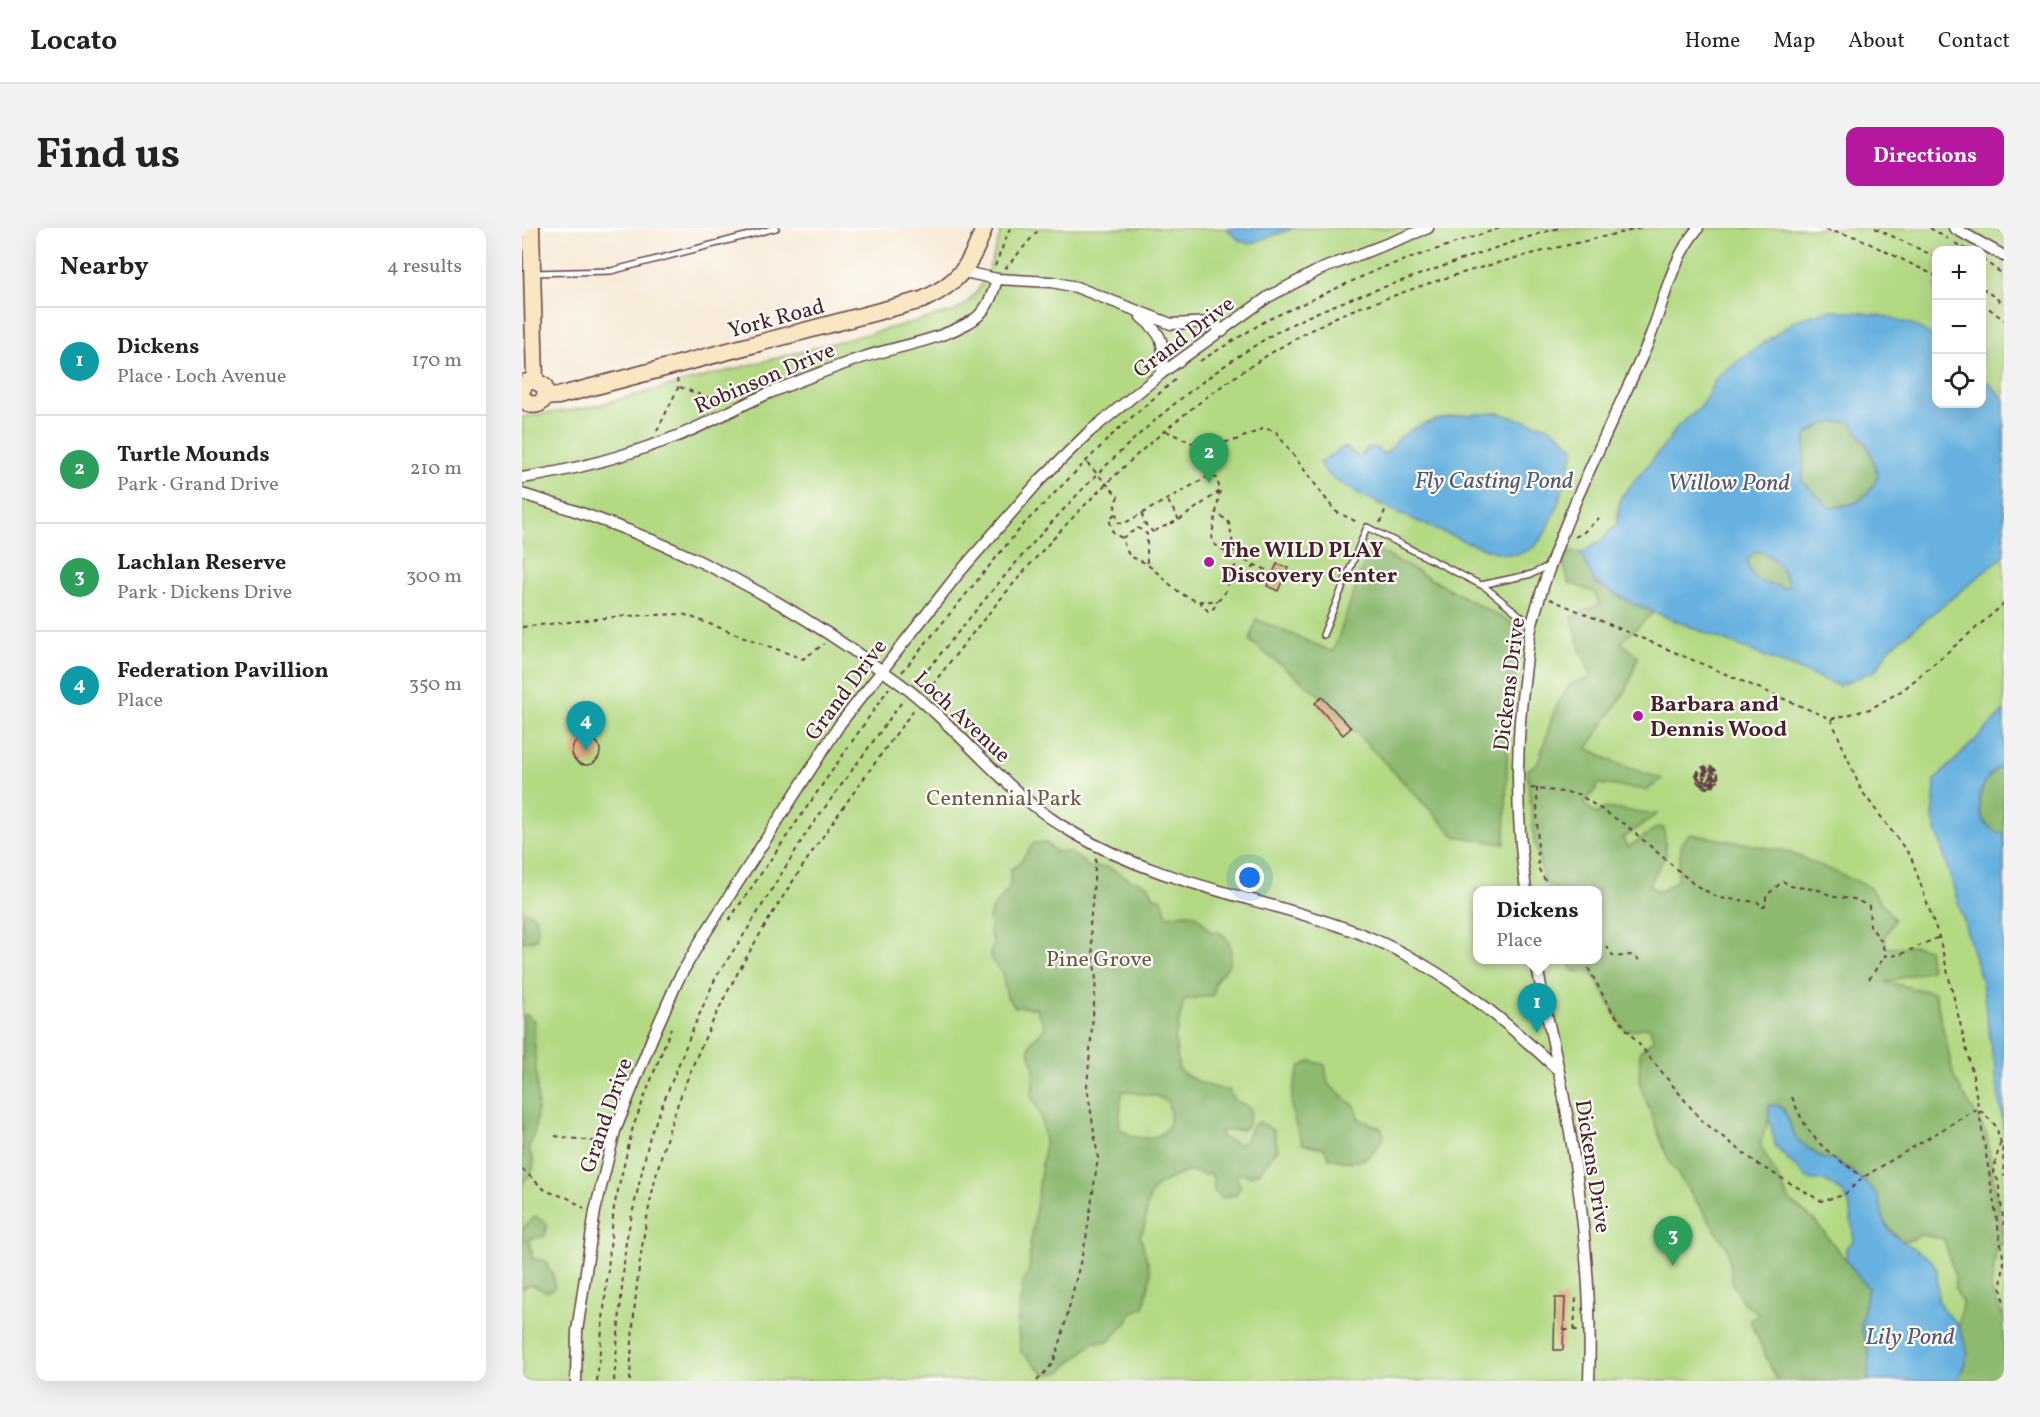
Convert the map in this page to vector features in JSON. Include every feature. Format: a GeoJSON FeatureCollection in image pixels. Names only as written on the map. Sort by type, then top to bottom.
{"type":"FeatureCollection","features":[{"type":"Feature","properties":{"kind":"main road"},"geometry":{"type":"LineString","coordinates":[[531,228],[532,273],[528,305],[528,385],[543,386],[545,397]]}},
{"type":"Feature","properties":{"kind":"main road","name":"York Road"},"geometry":{"type":"LineString","coordinates":[[522,397],[533,405],[540,403],[545,397],[617,382],[908,305],[936,294],[964,272],[984,228]]}},
{"type":"Feature","properties":{"kind":"street","name":"Grand Drive"},"geometry":{"type":"LineString","coordinates":[[576,1381],[577,1331],[595,1210],[612,1144],[678,980],[840,724],[958,574],[1041,479],[1089,432],[1162,373],[1268,297],[1319,270],[1428,228]]}},
{"type":"Feature","properties":{"kind":"street","name":"Dickens Drive"},"geometry":{"type":"LineString","coordinates":[[1526,886],[1519,817],[1518,747],[1532,626],[1560,540],[1646,347],[1674,266],[1686,242],[1698,228]]}},
{"type":"Feature","properties":{"kind":"street"},"geometry":{"type":"LineString","coordinates":[[1954,228],[2004,256]]}},
{"type":"Feature","properties":{"kind":"street"},"geometry":{"type":"LineString","coordinates":[[964,272],[997,279],[1052,282],[1124,304],[1144,315],[1171,324],[1212,322],[1223,331]]}},
{"type":"Feature","properties":{"kind":"street","name":"Robinson Drive"},"geometry":{"type":"LineString","coordinates":[[522,478],[599,463],[650,446],[877,352],[944,334],[970,322],[992,298],[997,279]]}},
{"type":"Feature","properties":{"kind":"street"},"geometry":{"type":"LineString","coordinates":[[1124,304],[1143,317],[1161,336],[1164,348],[1162,373]]}},
{"type":"Feature","properties":{"kind":"street","name":"Loch Avenue"},"geometry":{"type":"LineString","coordinates":[[522,494],[630,529],[706,564],[803,616],[921,699],[1022,798],[1046,816],[1096,845],[1173,879],[1311,917],[1401,952],[1473,997],[1511,1026],[1559,1071]]}},
{"type":"Feature","properties":{"kind":"street","name":"Dickens Drive"},"geometry":{"type":"LineString","coordinates":[[1537,964],[1559,1071],[1586,1242],[1590,1286],[1589,1381]]}},
{"type":"Feature","properties":{"kind":"lane"},"geometry":{"type":"LineString","coordinates":[[532,273],[611,271],[776,228]]}},
{"type":"Feature","properties":{"kind":"lane"},"geometry":{"type":"LineString","coordinates":[[1323,635],[1367,527],[1481,585],[1532,626]]}},
{"type":"Feature","properties":{"kind":"lane"},"geometry":{"type":"LineString","coordinates":[[1481,585],[1532,574],[1552,565]]}},
{"type":"Feature","properties":{"kind":"path"},"geometry":{"type":"LineString","coordinates":[[997,279],[994,268],[1010,228]]}},
{"type":"Feature","properties":{"kind":"path"},"geometry":{"type":"LineString","coordinates":[[997,279],[1040,228]]}},
{"type":"Feature","properties":{"kind":"path"},"geometry":{"type":"LineString","coordinates":[[614,1381],[626,1241],[650,1136],[716,976],[807,832],[910,691],[1008,573],[1097,473],[1148,426],[1197,386],[1268,338],[1349,300],[1516,240],[1559,228]]}},
{"type":"Feature","properties":{"kind":"path"},"geometry":{"type":"LineString","coordinates":[[630,1381],[632,1334],[643,1234],[665,1144],[684,1090],[719,1010],[792,884],[846,803],[921,699],[1045,545],[1106,482],[1215,390],[1281,347],[1335,317],[1427,283],[1557,247],[1642,228]]}},
{"type":"Feature","properties":{"kind":"path"},"geometry":{"type":"LineString","coordinates":[[1817,228],[1856,237],[1932,274]]}},
{"type":"Feature","properties":{"kind":"path"},"geometry":{"type":"LineString","coordinates":[[1875,228],[1932,255]]}},
{"type":"Feature","properties":{"kind":"path"},"geometry":{"type":"LineString","coordinates":[[1998,228],[2004,234]]}},
{"type":"Feature","properties":{"kind":"path"},"geometry":{"type":"LineString","coordinates":[[1986,262],[2004,275]]}},
{"type":"Feature","properties":{"kind":"path"},"geometry":{"type":"LineString","coordinates":[[1986,291],[2004,304]]}},
{"type":"Feature","properties":{"kind":"path"},"geometry":{"type":"LineString","coordinates":[[1986,306],[2004,320]]}},
{"type":"Feature","properties":{"kind":"path"},"geometry":{"type":"LineString","coordinates":[[650,446],[679,385],[736,409]]}},
{"type":"Feature","properties":{"kind":"path"},"geometry":{"type":"LineString","coordinates":[[1166,430],[1201,447],[1236,440],[1265,428],[1276,432],[1335,511],[1367,527]]}},
{"type":"Feature","properties":{"kind":"path"},"geometry":{"type":"LineString","coordinates":[[1086,462],[1118,496],[1115,514],[1118,522],[1123,524],[1209,476],[1217,478],[1220,491],[1215,512],[1213,543],[1269,571],[1272,576]]}},
{"type":"Feature","properties":{"kind":"path"},"geometry":{"type":"LineString","coordinates":[[1142,514],[1145,524],[1154,532],[1179,520],[1220,491]]}},
{"type":"Feature","properties":{"kind":"path"},"geometry":{"type":"LineString","coordinates":[[1168,500],[1179,520]]}},
{"type":"Feature","properties":{"kind":"path"},"geometry":{"type":"LineString","coordinates":[[1376,531],[1386,508]]}},
{"type":"Feature","properties":{"kind":"path"},"geometry":{"type":"LineString","coordinates":[[1115,514],[1110,518],[1110,528],[1113,533],[1122,537],[1127,554],[1134,560],[1148,564],[1176,592],[1198,601],[1217,600],[1224,595],[1236,565],[1237,557],[1228,521],[1215,512]]}},
{"type":"Feature","properties":{"kind":"path"},"geometry":{"type":"LineString","coordinates":[[1560,540],[1584,532],[1599,518]]}},
{"type":"Feature","properties":{"kind":"path"},"geometry":{"type":"LineString","coordinates":[[1122,537],[1145,524]]}},
{"type":"Feature","properties":{"kind":"path"},"geometry":{"type":"LineString","coordinates":[[1138,528],[1147,534],[1148,564]]}},
{"type":"Feature","properties":{"kind":"path"},"geometry":{"type":"LineString","coordinates":[[1228,581],[1248,575],[1255,565]]}},
{"type":"Feature","properties":{"kind":"path"},"geometry":{"type":"LineString","coordinates":[[1542,595],[1831,719],[1870,709],[1902,690],[2004,604]]}},
{"type":"Feature","properties":{"kind":"path"},"geometry":{"type":"LineString","coordinates":[[1198,601],[1202,608],[1208,611],[1215,608],[1217,600]]}},
{"type":"Feature","properties":{"kind":"path"},"geometry":{"type":"LineString","coordinates":[[522,627],[624,616],[683,614],[803,658],[834,638]]}},
{"type":"Feature","properties":{"kind":"path"},"geometry":{"type":"LineString","coordinates":[[1831,719],[1861,790],[1911,857],[1939,937],[1978,1108],[2004,1263],[2001,1286],[2004,1304]]}},
{"type":"Feature","properties":{"kind":"path"},"geometry":{"type":"LineString","coordinates":[[1696,773],[1699,774],[1702,771],[1709,769],[1700,774],[1704,776],[1708,774],[1712,778],[1708,773],[1703,774],[1708,771],[1702,774],[1706,771],[1712,772],[1714,778],[1709,772],[1712,777],[1711,780],[1709,782],[1707,782],[1711,778],[1707,781],[1703,777],[1706,782],[1701,777],[1703,782],[1707,783],[1711,782],[1714,779],[1711,782],[1706,784],[1710,784],[1714,781],[1715,776],[1713,772],[1710,770],[1714,772],[1716,779],[1714,771],[1710,768],[1707,768],[1698,773],[1704,768],[1709,766],[1703,767],[1697,772],[1704,766],[1712,766],[1718,772],[1719,780],[1718,773],[1716,770],[1710,767],[1717,774],[1717,780],[1716,783],[1710,787],[1706,787],[1713,785],[1716,780],[1712,784],[1707,786],[1701,783],[1698,776],[1699,781],[1703,786],[1698,782],[1696,776],[1698,782],[1700,785],[1707,788],[1714,786],[1718,780],[1715,786],[1710,789],[1703,788],[1700,786],[1696,781],[1696,774],[1700,775],[1701,782],[1705,784],[1701,779],[1701,776],[1707,777]]}},
{"type":"Feature","properties":{"kind":"path"},"geometry":{"type":"LineString","coordinates":[[1548,886],[1538,868],[1537,788],[1578,794],[1627,826],[1695,885],[1719,898],[1758,902],[1762,908],[1766,905],[1766,896],[1783,881],[1790,886],[1819,890],[1834,897],[1854,899],[1869,906],[1870,926],[1882,942],[1885,956],[1869,979]]}},
{"type":"Feature","properties":{"kind":"path"},"geometry":{"type":"LineString","coordinates":[[1037,1381],[1053,1363],[1061,1340],[1086,1239],[1098,1158],[1087,1086],[1096,980],[1090,926],[1096,845]]}},
{"type":"Feature","properties":{"kind":"path"},"geometry":{"type":"LineString","coordinates":[[1885,956],[1899,955],[1939,937]]}},
{"type":"Feature","properties":{"kind":"path"},"geometry":{"type":"LineString","coordinates":[[1602,946],[1607,947],[1614,957],[1631,955],[1639,960]]}},
{"type":"Feature","properties":{"kind":"path"},"geometry":{"type":"LineString","coordinates":[[1586,964],[1611,1010],[1701,1120],[1759,1165],[1821,1201],[1844,1195],[1862,1178],[1978,1108]]}},
{"type":"Feature","properties":{"kind":"path"},"geometry":{"type":"LineString","coordinates":[[1792,1097],[1801,1119],[1830,1155],[1862,1178]]}},
{"type":"Feature","properties":{"kind":"path"},"geometry":{"type":"LineString","coordinates":[[1978,1108],[1993,1122],[1999,1135],[2004,1176],[1997,1177]]}},
{"type":"Feature","properties":{"kind":"path"},"geometry":{"type":"LineString","coordinates":[[555,1136],[612,1144]]}},
{"type":"Feature","properties":{"kind":"path"},"geometry":{"type":"LineString","coordinates":[[2000,1143],[1994,1174],[1997,1177],[2003,1204],[2004,1225]]}},
{"type":"Feature","properties":{"kind":"path"},"geometry":{"type":"LineString","coordinates":[[522,1169],[546,1191],[568,1198],[581,1208],[595,1210]]}},
{"type":"Feature","properties":{"kind":"path"},"geometry":{"type":"LineString","coordinates":[[1574,1330],[1576,1287]]}},
{"type":"Feature","properties":{"kind":"green space","name":"Centennial Park"},"geometry":{"type":"Polygon","coordinates":[[[1002,228],[2004,228],[2004,1381],[522,1381],[522,417],[586,408],[955,311],[974,296],[986,275],[1002,228]]]}},
{"type":"Feature","properties":{"kind":"green space"},"geometry":{"type":"Polygon","coordinates":[[[1850,421],[1869,448],[1878,476],[1860,500],[1830,508],[1802,481],[1806,435],[1826,422],[1850,421]]]}},
{"type":"Feature","properties":{"kind":"green space"},"geometry":{"type":"Polygon","coordinates":[[[1370,546],[1523,629],[1508,728],[1505,844],[1455,836],[1322,697],[1250,641],[1256,619],[1333,652],[1370,546]]]}},
{"type":"Feature","properties":{"kind":"green space"},"geometry":{"type":"Polygon","coordinates":[[[1755,550],[1767,554],[1784,573],[1789,585],[1786,590],[1757,581],[1753,576],[1747,561],[1755,550]]]}},
{"type":"Feature","properties":{"kind":"green space"},"geometry":{"type":"Polygon","coordinates":[[[1570,552],[1581,553],[1595,583],[1654,612],[1621,642],[1638,657],[1626,691],[1587,748],[1618,764],[1662,779],[1647,790],[1599,784],[1584,804],[1597,814],[1605,808],[1657,814],[1622,839],[1629,847],[1657,827],[1664,828],[1666,854],[1649,886],[1660,892],[1677,880],[1682,842],[1690,834],[1786,851],[1868,886],[1895,920],[1885,936],[1887,948],[1916,946],[1928,949],[1931,970],[1886,982],[1935,993],[1954,1077],[1986,1133],[2004,1242],[1996,1249],[1991,1290],[2004,1319],[2004,1376],[1994,1381],[1958,1381],[1968,1353],[1959,1326],[1962,1302],[1955,1288],[1955,1277],[1944,1239],[1921,1235],[1911,1240],[1901,1241],[1884,1222],[1876,1194],[1849,1169],[1834,1160],[1822,1158],[1796,1139],[1785,1111],[1769,1105],[1769,1119],[1760,1144],[1790,1201],[1815,1221],[1868,1288],[1861,1325],[1869,1355],[1868,1381],[1777,1381],[1750,1320],[1759,1314],[1743,1302],[1733,1284],[1727,1247],[1669,1161],[1639,1082],[1640,1051],[1654,1039],[1649,1027],[1625,1031],[1593,974],[1572,970],[1571,964],[1602,964],[1602,886],[1552,886],[1544,882],[1534,839],[1527,770],[1538,763],[1554,711],[1569,685],[1592,677],[1581,652],[1572,617],[1600,604],[1594,592],[1569,583],[1563,562],[1570,552]]]}},
{"type":"Feature","properties":{"kind":"green space"},"geometry":{"type":"Polygon","coordinates":[[[2004,765],[2004,834],[1992,829],[1985,822],[1980,801],[1987,779],[2004,765]]]}},
{"type":"Feature","properties":{"kind":"green space","name":"Pine Grove"},"geometry":{"type":"Polygon","coordinates":[[[1034,843],[1046,843],[1056,852],[1062,851],[1074,855],[1090,868],[1109,868],[1149,886],[1154,897],[1162,899],[1167,916],[1193,914],[1212,933],[1216,931],[1225,937],[1230,945],[1230,961],[1217,979],[1213,995],[1184,1000],[1175,1039],[1179,1069],[1202,1083],[1229,1090],[1233,1099],[1251,1109],[1248,1125],[1242,1130],[1221,1131],[1221,1137],[1237,1144],[1244,1143],[1253,1125],[1259,1122],[1273,1130],[1278,1149],[1259,1172],[1251,1176],[1241,1173],[1236,1177],[1241,1187],[1235,1195],[1221,1198],[1214,1191],[1214,1179],[1210,1173],[1205,1175],[1189,1171],[1159,1184],[1148,1202],[1144,1227],[1140,1235],[1151,1274],[1144,1308],[1132,1312],[1109,1342],[1094,1342],[1059,1373],[1045,1374],[1021,1352],[1017,1326],[1023,1282],[1030,1266],[1030,1242],[1045,1142],[1041,1116],[1032,1098],[1034,1068],[1029,1050],[1031,1042],[1045,1028],[1036,1008],[1015,1007],[1007,997],[1002,973],[992,961],[990,954],[994,943],[991,938],[989,919],[992,909],[1009,888],[1011,869],[1018,865],[1034,843]],[[1122,1091],[1119,1128],[1139,1138],[1158,1136],[1169,1123],[1170,1113],[1167,1101],[1157,1096],[1122,1091]]]}},
{"type":"Feature","properties":{"kind":"green space"},"geometry":{"type":"Polygon","coordinates":[[[525,911],[535,916],[538,929],[536,939],[522,942],[522,913],[525,911]]]}},
{"type":"Feature","properties":{"kind":"green space"},"geometry":{"type":"Polygon","coordinates":[[[528,1015],[535,1022],[538,1103],[534,1135],[528,1150],[534,1164],[532,1172],[522,1183],[522,1016],[528,1015]]]}},
{"type":"Feature","properties":{"kind":"green space"},"geometry":{"type":"Polygon","coordinates":[[[1311,1061],[1325,1065],[1328,1084],[1356,1107],[1359,1119],[1381,1128],[1384,1137],[1368,1157],[1348,1162],[1330,1158],[1324,1148],[1303,1144],[1295,1123],[1292,1097],[1300,1067],[1311,1061]]]}},
{"type":"Feature","properties":{"kind":"green space"},"geometry":{"type":"Polygon","coordinates":[[[535,1216],[547,1224],[545,1236],[529,1239],[533,1259],[546,1261],[549,1264],[547,1268],[553,1273],[555,1287],[547,1292],[530,1284],[522,1289],[522,1230],[535,1216]]]}},
{"type":"Feature","properties":{"kind":"water"},"geometry":{"type":"Polygon","coordinates":[[[1226,228],[1294,228],[1250,244],[1239,240],[1226,228]]]}},
{"type":"Feature","properties":{"kind":"water","name":"Willow Pond"},"geometry":{"type":"Polygon","coordinates":[[[1830,310],[1871,314],[1900,320],[1925,331],[1932,336],[1932,408],[1986,408],[1986,381],[2004,398],[2004,556],[1889,649],[1876,670],[1839,686],[1636,605],[1595,583],[1581,553],[1600,542],[1617,524],[1620,498],[1677,427],[1702,406],[1717,376],[1796,320],[1830,310]],[[1850,421],[1826,423],[1806,435],[1802,481],[1830,508],[1860,501],[1869,492],[1878,476],[1869,448],[1850,421]],[[1755,551],[1747,561],[1753,576],[1762,582],[1786,589],[1789,584],[1784,573],[1772,558],[1755,551]]]}},
{"type":"Feature","properties":{"kind":"water","name":"Fly Casting Pond"},"geometry":{"type":"Polygon","coordinates":[[[1498,413],[1552,428],[1575,448],[1559,502],[1547,530],[1532,548],[1523,553],[1510,554],[1492,551],[1416,521],[1342,484],[1327,473],[1319,462],[1345,447],[1360,458],[1367,448],[1375,447],[1383,454],[1403,435],[1436,420],[1461,415],[1498,413]]]}},
{"type":"Feature","properties":{"kind":"water"},"geometry":{"type":"Polygon","coordinates":[[[2004,711],[2004,765],[1987,779],[1980,801],[1985,822],[1992,829],[2004,834],[2004,1132],[1995,1071],[1997,1070],[1992,1053],[1982,982],[1933,819],[1935,780],[2004,711]]]}},
{"type":"Feature","properties":{"kind":"water","name":"Lily Pond"},"geometry":{"type":"Polygon","coordinates":[[[1769,1105],[1778,1105],[1785,1111],[1796,1139],[1822,1158],[1834,1160],[1860,1178],[1877,1194],[1884,1222],[1892,1234],[1931,1260],[1937,1270],[1938,1299],[1942,1308],[1959,1326],[1968,1353],[1958,1381],[1868,1381],[1869,1355],[1861,1325],[1868,1288],[1846,1261],[1846,1247],[1854,1241],[1849,1204],[1844,1194],[1828,1182],[1808,1179],[1776,1147],[1769,1119],[1769,1105]]]}},
{"type":"Feature","properties":{"kind":"building"},"geometry":{"type":"Polygon","coordinates":[[[1277,564],[1288,568],[1278,591],[1267,586],[1277,564]]]}},
{"type":"Feature","properties":{"kind":"building"},"geometry":{"type":"Polygon","coordinates":[[[1322,697],[1351,728],[1343,735],[1315,703],[1322,697]]]}},
{"type":"Feature","properties":{"kind":"building"},"geometry":{"type":"Polygon","coordinates":[[[586,737],[596,741],[600,751],[596,761],[586,765],[576,761],[572,751],[576,741],[586,737]]]}},
{"type":"Feature","properties":{"kind":"building"},"geometry":{"type":"Polygon","coordinates":[[[1555,1298],[1565,1298],[1563,1350],[1554,1350],[1555,1298]]]}},
{"type":"Feature","properties":{"kind":"place","name":"Turtle Mounds"},"geometry":{"type":"Point","coordinates":[1209,483]}},
{"type":"Feature","properties":{"kind":"place","name":"The WILD PLAY Discovery Center"},"geometry":{"type":"Point","coordinates":[1209,562]}},
{"type":"Feature","properties":{"kind":"place","name":"Barbara and Dennis Wood"},"geometry":{"type":"Point","coordinates":[1638,716]}},
{"type":"Feature","properties":{"kind":"place","name":"Federation Pavillion"},"geometry":{"type":"Point","coordinates":[586,751]}},
{"type":"Feature","properties":{"kind":"place","name":"Dickens"},"geometry":{"type":"Point","coordinates":[1537,1033]}},
{"type":"Feature","properties":{"kind":"place","name":"Lachlan Reserve"},"geometry":{"type":"Point","coordinates":[1673,1266]}}]}
